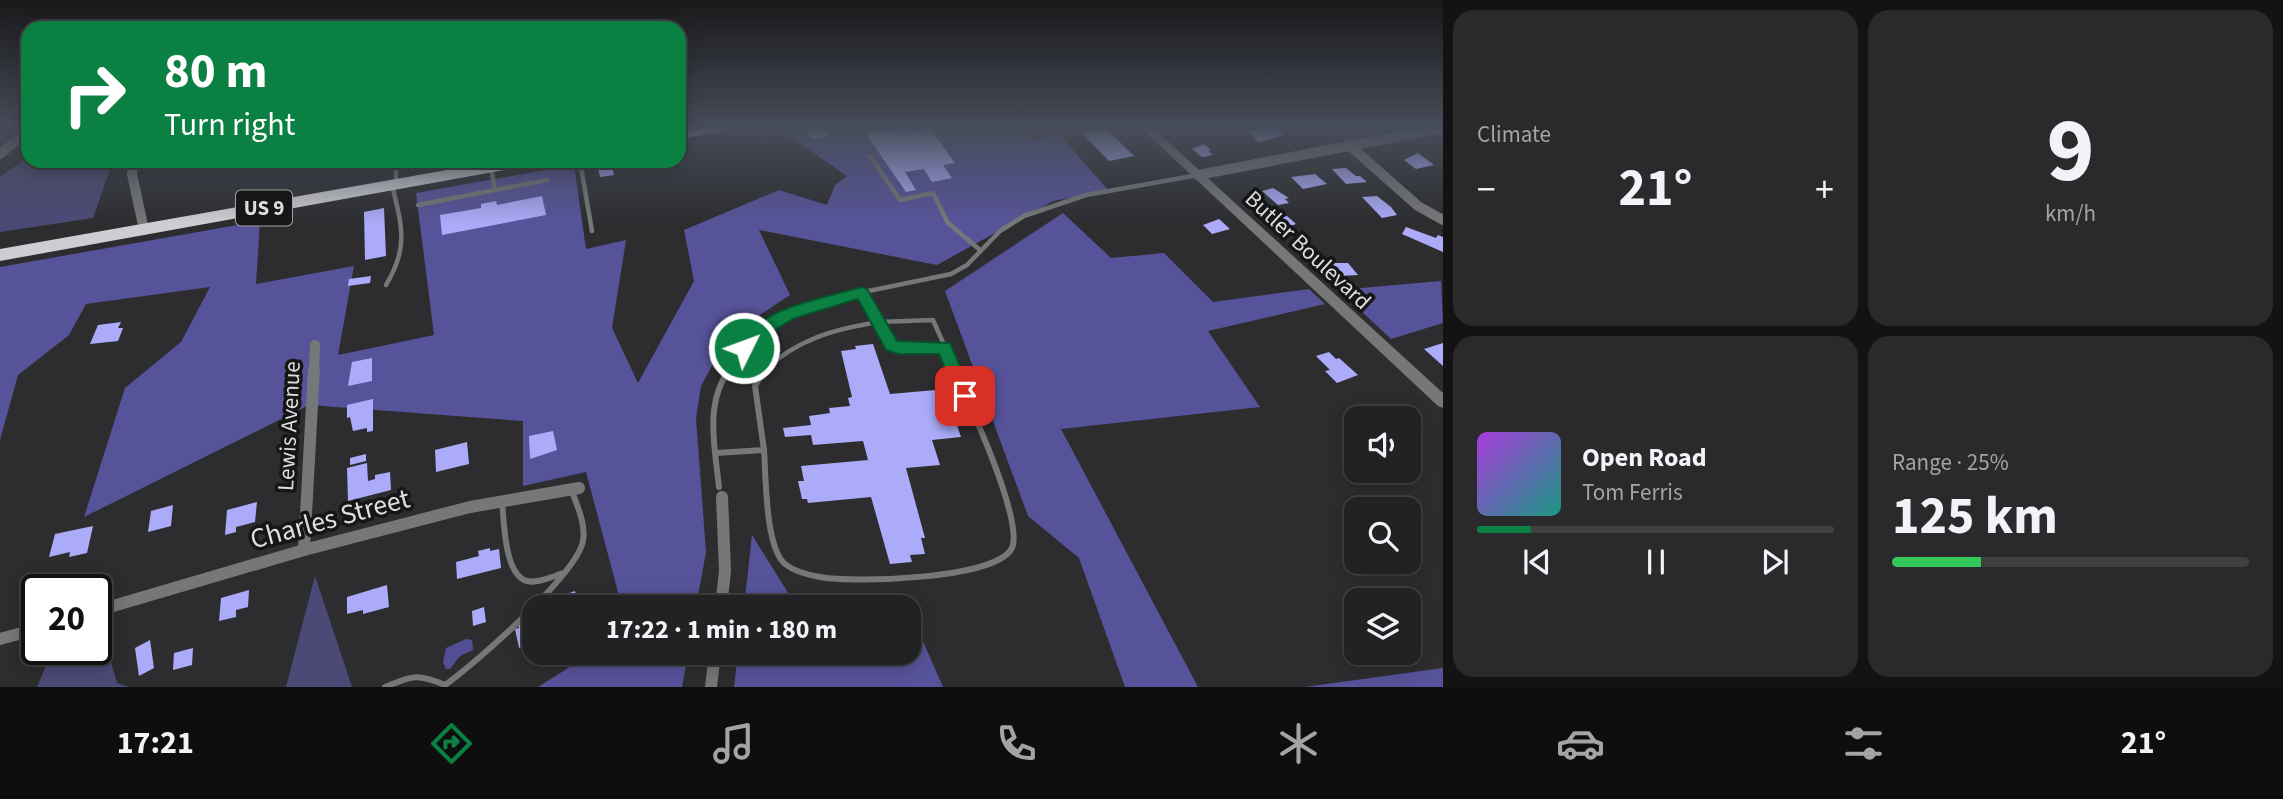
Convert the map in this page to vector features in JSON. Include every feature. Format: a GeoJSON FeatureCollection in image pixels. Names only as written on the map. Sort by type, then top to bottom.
{"type":"FeatureCollection","features":[{"type":"Feature","properties":{"kind":"highway","name":"US 9"},"geometry":{"type":"LineString","coordinates":[[0,255],[486,168]]}},
{"type":"Feature","properties":{"kind":"street","name":"Butler Boulevard"},"geometry":{"type":"LineString","coordinates":[[1180,159],[1443,402]]}},
{"type":"Feature","properties":{"kind":"street"},"geometry":{"type":"LineString","coordinates":[[1198,175],[1275,159]]}},
{"type":"Feature","properties":{"kind":"street"},"geometry":{"type":"LineString","coordinates":[[1365,159],[1418,206],[1443,220]]}},
{"type":"Feature","properties":{"kind":"street"},"geometry":{"type":"LineString","coordinates":[[133,168],[144,230]]}},
{"type":"Feature","properties":{"kind":"street","name":"Lewis Avenue"},"geometry":{"type":"LineString","coordinates":[[304,550],[315,345]]}},
{"type":"Feature","properties":{"kind":"street","name":"Charles Street"},"geometry":{"type":"LineString","coordinates":[[112,606],[304,550],[470,507],[575,488]]}},
{"type":"Feature","properties":{"kind":"street"},"geometry":{"type":"LineString","coordinates":[[721,492],[725,571],[722,595]]}},
{"type":"Feature","properties":{"kind":"street"},"geometry":{"type":"LineString","coordinates":[[0,639],[21,633]]}},
{"type":"Feature","properties":{"kind":"street"},"geometry":{"type":"LineString","coordinates":[[711,687],[714,665]]}},
{"type":"Feature","properties":{"kind":"lane"},"geometry":{"type":"LineString","coordinates":[[872,159],[900,200],[933,193],[948,223],[980,250]]}},
{"type":"Feature","properties":{"kind":"lane"},"geometry":{"type":"LineString","coordinates":[[386,285],[400,265],[404,239],[394,185],[395,168]]}},
{"type":"Feature","properties":{"kind":"lane"},"geometry":{"type":"LineString","coordinates":[[491,168],[495,190]]}},
{"type":"Feature","properties":{"kind":"lane"},"geometry":{"type":"LineString","coordinates":[[581,168],[593,231]]}},
{"type":"Feature","properties":{"kind":"lane"},"geometry":{"type":"LineString","coordinates":[[721,492],[713,421],[715,402],[722,379],[758,332],[790,313],[862,293],[951,274],[967,265],[1000,231],[1024,216],[1086,195],[1198,175]]}},
{"type":"Feature","properties":{"kind":"lane"},"geometry":{"type":"LineString","coordinates":[[418,205],[547,180]]}},
{"type":"Feature","properties":{"kind":"lane"},"geometry":{"type":"LineString","coordinates":[[862,293],[887,340],[899,348],[944,347]]}},
{"type":"Feature","properties":{"kind":"lane"},"geometry":{"type":"LineString","coordinates":[[933,320],[985,444],[1013,528],[1013,546],[1005,557],[990,566],[909,578],[863,580],[820,577],[796,570],[781,561],[771,530],[756,380],[783,351],[799,341],[831,329],[879,322],[933,320]]}},
{"type":"Feature","properties":{"kind":"lane"},"geometry":{"type":"LineString","coordinates":[[716,453],[764,450]]}},
{"type":"Feature","properties":{"kind":"lane"},"geometry":{"type":"LineString","coordinates":[[385,687],[411,676],[424,676],[445,685],[475,662],[567,572],[579,558],[584,543],[583,522],[575,488]]}},
{"type":"Feature","properties":{"kind":"lane"},"geometry":{"type":"LineString","coordinates":[[502,501],[509,559],[516,575],[524,580],[534,581],[567,572]]}},
{"type":"Feature","properties":{"kind":"shaded area"},"geometry":{"type":"Polygon","coordinates":[[[822,159],[1081,159],[1109,191],[1053,201],[937,265],[759,230],[790,295],[728,336],[701,386],[696,418],[706,552],[698,595],[619,595],[586,472],[523,486],[523,421],[309,405],[84,517],[125,388],[181,342],[210,287],[86,304],[69,335],[18,375],[0,440],[0,267],[260,221],[256,284],[354,266],[338,355],[434,335],[416,193],[557,168],[574,168],[586,249],[626,240],[612,328],[638,383],[694,281],[684,230],[779,190],[827,205],[835,185],[847,176],[822,159]]]}},
{"type":"Feature","properties":{"kind":"shaded area"},"geometry":{"type":"Polygon","coordinates":[[[21,162],[21,168],[111,168],[93,218],[0,232],[0,177],[21,162]]]}},
{"type":"Feature","properties":{"kind":"shaded area"},"geometry":{"type":"Polygon","coordinates":[[[1063,213],[1111,258],[1164,253],[1213,302],[1309,289],[1325,304],[1208,331],[1260,407],[1061,429],[1198,687],[1125,687],[1079,558],[1028,516],[945,291],[1063,213]]]}},
{"type":"Feature","properties":{"kind":"shaded area"},"geometry":{"type":"Polygon","coordinates":[[[1441,281],[1443,323],[1391,339],[1339,290],[1441,281]]]}},
{"type":"Feature","properties":{"kind":"shaded area"},"geometry":{"type":"Polygon","coordinates":[[[752,535],[789,595],[745,595],[752,535]]]}},
{"type":"Feature","properties":{"kind":"shaded area"},"geometry":{"type":"Polygon","coordinates":[[[315,576],[352,687],[286,687],[315,576]]]}},
{"type":"Feature","properties":{"kind":"shaded area"},"geometry":{"type":"Polygon","coordinates":[[[921,637],[943,687],[734,687],[737,665],[921,665],[921,637]]]}},
{"type":"Feature","properties":{"kind":"shaded area"},"geometry":{"type":"Polygon","coordinates":[[[466,639],[472,640],[473,650],[460,656],[450,669],[446,669],[443,662],[446,648],[466,639]]]}},
{"type":"Feature","properties":{"kind":"shaded area"},"geometry":{"type":"Polygon","coordinates":[[[46,665],[112,665],[117,683],[129,687],[37,687],[46,665]]]}},
{"type":"Feature","properties":{"kind":"shaded area"},"geometry":{"type":"Polygon","coordinates":[[[573,665],[686,665],[682,687],[538,687],[573,665]]]}},
{"type":"Feature","properties":{"kind":"shaded area"},"geometry":{"type":"Polygon","coordinates":[[[1443,668],[1443,687],[1305,687],[1443,668]]]}},
{"type":"Feature","properties":{"kind":"building"},"geometry":{"type":"Polygon","coordinates":[[[883,159],[952,159],[955,163],[943,165],[952,178],[932,182],[924,169],[905,172],[916,190],[906,192],[883,159]]]}},
{"type":"Feature","properties":{"kind":"building"},"geometry":{"type":"Polygon","coordinates":[[[1426,159],[1434,165],[1416,169],[1404,160],[1426,159]]]}},
{"type":"Feature","properties":{"kind":"building"},"geometry":{"type":"Polygon","coordinates":[[[598,168],[612,168],[614,175],[600,177],[598,168]]]}},
{"type":"Feature","properties":{"kind":"building"},"geometry":{"type":"Polygon","coordinates":[[[1346,168],[1367,182],[1346,184],[1332,169],[1346,168]]]}},
{"type":"Feature","properties":{"kind":"building"},"geometry":{"type":"Polygon","coordinates":[[[1315,174],[1327,184],[1303,189],[1291,177],[1315,174]]]}},
{"type":"Feature","properties":{"kind":"building"},"geometry":{"type":"Polygon","coordinates":[[[1273,188],[1289,198],[1285,199],[1289,203],[1278,205],[1262,191],[1273,188]]]}},
{"type":"Feature","properties":{"kind":"building"},"geometry":{"type":"Polygon","coordinates":[[[542,196],[546,215],[442,235],[440,215],[481,208],[481,204],[496,201],[497,205],[542,196]]]}},
{"type":"Feature","properties":{"kind":"building"},"geometry":{"type":"Polygon","coordinates":[[[1377,196],[1397,215],[1382,218],[1362,197],[1377,196]]]}},
{"type":"Feature","properties":{"kind":"building"},"geometry":{"type":"Polygon","coordinates":[[[384,208],[386,256],[365,260],[364,212],[384,208]]]}},
{"type":"Feature","properties":{"kind":"building"},"geometry":{"type":"Polygon","coordinates":[[[1287,216],[1296,224],[1277,231],[1266,221],[1287,216]]]}},
{"type":"Feature","properties":{"kind":"building"},"geometry":{"type":"Polygon","coordinates":[[[1219,219],[1230,229],[1212,234],[1203,225],[1219,219]]]}},
{"type":"Feature","properties":{"kind":"building"},"geometry":{"type":"Polygon","coordinates":[[[1406,227],[1436,238],[1438,235],[1443,237],[1443,252],[1402,234],[1406,227]]]}},
{"type":"Feature","properties":{"kind":"building"},"geometry":{"type":"Polygon","coordinates":[[[1331,263],[1348,263],[1358,275],[1339,276],[1331,263]]]}},
{"type":"Feature","properties":{"kind":"building"},"geometry":{"type":"Polygon","coordinates":[[[371,276],[370,283],[348,286],[349,279],[371,276]]]}},
{"type":"Feature","properties":{"kind":"building"},"geometry":{"type":"Polygon","coordinates":[[[121,322],[118,328],[123,328],[118,341],[90,344],[98,325],[121,322]]]}},
{"type":"Feature","properties":{"kind":"building"},"geometry":{"type":"Polygon","coordinates":[[[1443,343],[1443,366],[1424,349],[1443,343]]]}},
{"type":"Feature","properties":{"kind":"building"},"geometry":{"type":"Polygon","coordinates":[[[873,344],[890,394],[947,389],[952,391],[957,407],[951,407],[961,437],[932,440],[940,465],[906,468],[925,538],[921,538],[925,554],[910,555],[912,562],[890,564],[871,497],[808,503],[807,499],[802,499],[798,481],[804,481],[801,466],[868,460],[863,441],[813,445],[811,435],[785,437],[783,428],[811,425],[809,416],[830,413],[829,408],[850,406],[848,398],[852,397],[841,351],[873,344]]]}},
{"type":"Feature","properties":{"kind":"building"},"geometry":{"type":"Polygon","coordinates":[[[1329,352],[1358,375],[1337,383],[1325,371],[1330,370],[1316,356],[1329,352]]]}},
{"type":"Feature","properties":{"kind":"building"},"geometry":{"type":"Polygon","coordinates":[[[372,358],[372,381],[348,386],[352,362],[372,358]]]}},
{"type":"Feature","properties":{"kind":"building"},"geometry":{"type":"Polygon","coordinates":[[[373,399],[373,431],[367,432],[367,428],[353,431],[350,417],[347,418],[347,405],[373,399]]]}},
{"type":"Feature","properties":{"kind":"building"},"geometry":{"type":"Polygon","coordinates":[[[553,431],[557,450],[530,459],[529,436],[553,431]]]}},
{"type":"Feature","properties":{"kind":"building"},"geometry":{"type":"Polygon","coordinates":[[[467,442],[469,464],[436,472],[435,450],[467,442]]]}},
{"type":"Feature","properties":{"kind":"building"},"geometry":{"type":"Polygon","coordinates":[[[366,454],[366,461],[350,465],[350,458],[366,454]]]}},
{"type":"Feature","properties":{"kind":"building"},"geometry":{"type":"Polygon","coordinates":[[[367,463],[368,481],[375,479],[375,475],[390,472],[391,490],[348,501],[347,468],[367,463]]]}},
{"type":"Feature","properties":{"kind":"building"},"geometry":{"type":"Polygon","coordinates":[[[257,502],[255,522],[236,527],[236,532],[225,535],[227,510],[257,502]]]}},
{"type":"Feature","properties":{"kind":"building"},"geometry":{"type":"Polygon","coordinates":[[[173,505],[171,526],[148,532],[151,511],[173,505]]]}},
{"type":"Feature","properties":{"kind":"building"},"geometry":{"type":"Polygon","coordinates":[[[93,526],[87,553],[69,557],[70,552],[49,557],[55,534],[93,526]]]}},
{"type":"Feature","properties":{"kind":"building"},"geometry":{"type":"Polygon","coordinates":[[[490,548],[490,551],[499,549],[501,568],[457,579],[456,562],[479,556],[478,551],[490,548]]]}},
{"type":"Feature","properties":{"kind":"building"},"geometry":{"type":"Polygon","coordinates":[[[387,585],[389,607],[363,614],[363,610],[347,614],[347,597],[387,585]]]}},
{"type":"Feature","properties":{"kind":"building"},"geometry":{"type":"Polygon","coordinates":[[[249,590],[248,607],[236,610],[236,617],[219,621],[221,598],[249,590]]]}},
{"type":"Feature","properties":{"kind":"building"},"geometry":{"type":"Polygon","coordinates":[[[484,607],[486,622],[473,626],[472,611],[484,607]]]}},
{"type":"Feature","properties":{"kind":"building"},"geometry":{"type":"Polygon","coordinates":[[[522,622],[522,647],[519,648],[515,629],[519,628],[518,624],[522,622]]]}},
{"type":"Feature","properties":{"kind":"building"},"geometry":{"type":"Polygon","coordinates":[[[150,640],[154,668],[139,676],[135,648],[150,640]]]}},
{"type":"Feature","properties":{"kind":"building"},"geometry":{"type":"Polygon","coordinates":[[[193,648],[192,665],[173,670],[174,653],[193,648]]]}},
{"type":"Feature","properties":{"kind":"route"},"geometry":{"type":"LineString","coordinates":[[744,348],[758,332],[790,313],[862,293],[891,345],[899,348],[944,347],[965,396]]}}]}
